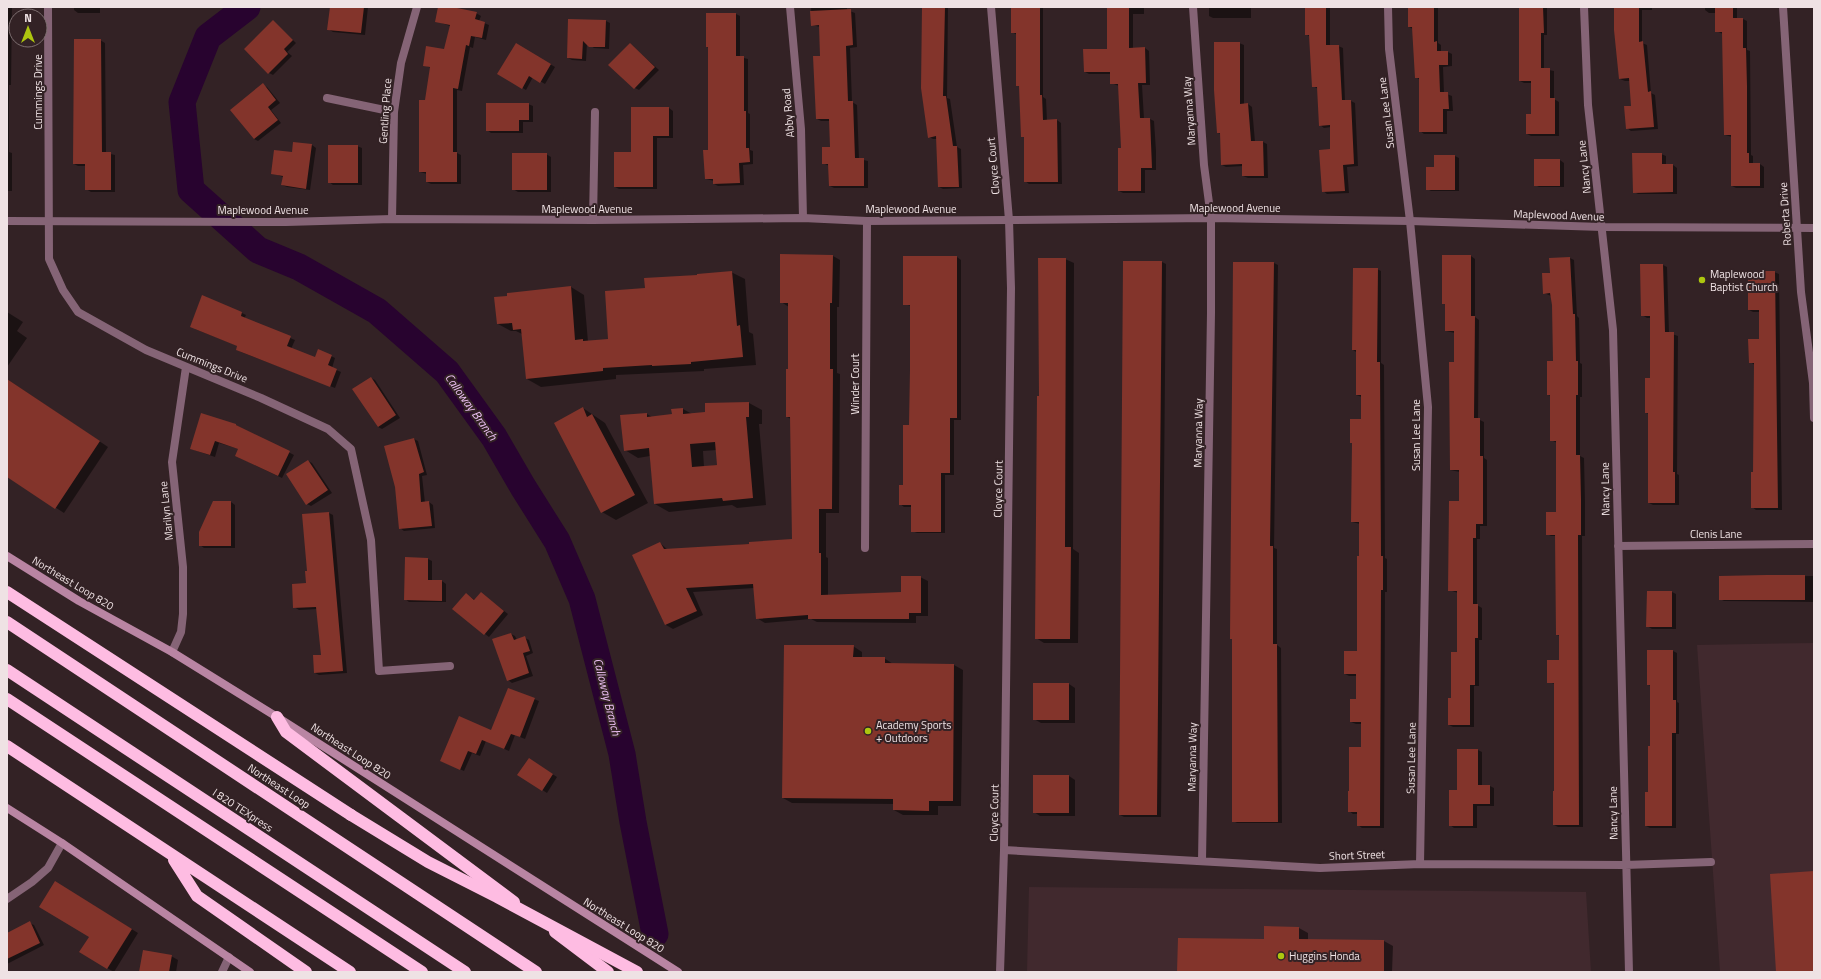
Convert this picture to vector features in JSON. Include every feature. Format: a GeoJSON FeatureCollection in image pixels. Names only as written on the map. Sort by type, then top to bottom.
{"type":"FeatureCollection","features":[{"type":"Feature","properties":{"kind":"highway"},"geometry":{"type":"LineString","coordinates":[[7,592],[351,815],[428,862],[637,972]]}},
{"type":"Feature","properties":{"kind":"highway","name":"Northeast Loop"},"geometry":{"type":"LineString","coordinates":[[7,622],[536,972]]}},
{"type":"Feature","properties":{"kind":"highway","name":"I 820 TEXpress"},"geometry":{"type":"LineString","coordinates":[[7,670],[465,972]]}},
{"type":"Feature","properties":{"kind":"highway"},"geometry":{"type":"LineString","coordinates":[[7,699],[422,972]]}},
{"type":"Feature","properties":{"kind":"highway"},"geometry":{"type":"LineString","coordinates":[[277,717],[286,732],[608,972]]}},
{"type":"Feature","properties":{"kind":"highway"},"geometry":{"type":"LineString","coordinates":[[7,746],[350,972]]}},
{"type":"Feature","properties":{"kind":"highway"},"geometry":{"type":"LineString","coordinates":[[172,856],[197,896],[306,972]]}},
{"type":"Feature","properties":{"kind":"main road","name":"Northeast Loop 820"},"geometry":{"type":"LineString","coordinates":[[7,556],[79,601],[172,652],[277,717],[678,972]]}},
{"type":"Feature","properties":{"kind":"main road"},"geometry":{"type":"LineString","coordinates":[[7,808],[62,843],[250,972]]}},
{"type":"Feature","properties":{"kind":"street","name":"Cummings Drive"},"geometry":{"type":"LineString","coordinates":[[48,7],[49,259],[63,290],[78,312],[146,350],[261,398],[328,429],[351,449],[371,540],[379,671],[450,666]]}},
{"type":"Feature","properties":{"kind":"street","name":"Gentling Place"},"geometry":{"type":"LineString","coordinates":[[392,219],[394,112],[401,63],[417,7]]}},
{"type":"Feature","properties":{"kind":"street","name":"Abby Road"},"geometry":{"type":"LineString","coordinates":[[790,7],[801,129],[804,218]]}},
{"type":"Feature","properties":{"kind":"street","name":"Cloyce Court"},"geometry":{"type":"LineString","coordinates":[[991,7],[1009,220],[1011,288],[1004,850],[1000,972]]}},
{"type":"Feature","properties":{"kind":"street","name":"Maryanna Way"},"geometry":{"type":"LineString","coordinates":[[1193,7],[1204,165],[1210,218],[1210,328],[1202,861]]}},
{"type":"Feature","properties":{"kind":"street","name":"Susan Lee Lane"},"geometry":{"type":"LineString","coordinates":[[1388,7],[1390,49],[1410,221],[1428,406],[1420,864]]}},
{"type":"Feature","properties":{"kind":"street","name":"Nancy Lane"},"geometry":{"type":"LineString","coordinates":[[1584,7],[1588,105],[1613,330],[1628,972]]}},
{"type":"Feature","properties":{"kind":"street","name":"Roberta Drive"},"geometry":{"type":"LineString","coordinates":[[1783,7],[1796,227],[1801,292],[1813,383],[1814,418]]}},
{"type":"Feature","properties":{"kind":"street"},"geometry":{"type":"LineString","coordinates":[[327,98],[394,112]]}},
{"type":"Feature","properties":{"kind":"street"},"geometry":{"type":"LineString","coordinates":[[593,220],[595,112]]}},
{"type":"Feature","properties":{"kind":"street","name":"Maplewood Avenue"},"geometry":{"type":"LineString","coordinates":[[7,221],[155,220],[286,222],[392,219],[593,220],[804,218],[867,221],[1210,218],[1410,221],[1602,227],[1814,228]]}},
{"type":"Feature","properties":{"kind":"street","name":"Winder Court"},"geometry":{"type":"LineString","coordinates":[[865,548],[867,221]]}},
{"type":"Feature","properties":{"kind":"street","name":"Marilyn Lane"},"geometry":{"type":"LineString","coordinates":[[172,652],[181,632],[183,614],[183,567],[172,462],[186,367]]}},
{"type":"Feature","properties":{"kind":"street","name":"Clenis Lane"},"geometry":{"type":"LineString","coordinates":[[1618,546],[1814,544]]}},
{"type":"Feature","properties":{"kind":"street"},"geometry":{"type":"LineString","coordinates":[[7,899],[32,882],[48,868],[62,843]]}},
{"type":"Feature","properties":{"kind":"street","name":"Short Street"},"geometry":{"type":"LineString","coordinates":[[1004,850],[1320,868],[1420,864],[1625,865],[1711,862]]}},
{"type":"Feature","properties":{"kind":"street"},"geometry":{"type":"LineString","coordinates":[[222,972],[230,957]]}},
{"type":"Feature","properties":{"kind":"shaded area"},"geometry":{"type":"Polygon","coordinates":[[[1814,643],[1814,972],[1720,972],[1697,645],[1814,643]]]}},
{"type":"Feature","properties":{"kind":"shaded area"},"geometry":{"type":"Polygon","coordinates":[[[1029,887],[1586,892],[1591,972],[1027,972],[1029,887]]]}},
{"type":"Feature","properties":{"kind":"building"},"geometry":{"type":"Polygon","coordinates":[[[330,7],[364,7],[361,33],[327,30],[330,7]]]}},
{"type":"Feature","properties":{"kind":"building"},"geometry":{"type":"Polygon","coordinates":[[[438,7],[452,7],[477,12],[475,19],[485,22],[482,38],[471,36],[469,46],[466,45],[458,89],[453,88],[453,152],[457,152],[457,182],[426,182],[426,172],[419,172],[419,100],[425,100],[430,67],[423,66],[426,46],[444,49],[450,25],[435,22],[438,7]]]}},
{"type":"Feature","properties":{"kind":"building"},"geometry":{"type":"Polygon","coordinates":[[[922,7],[945,7],[943,96],[946,96],[953,146],[957,146],[959,187],[938,187],[936,136],[928,138],[921,88],[922,7]]]}},
{"type":"Feature","properties":{"kind":"building"},"geometry":{"type":"Polygon","coordinates":[[[1011,7],[1040,7],[1040,95],[1042,95],[1043,120],[1057,119],[1058,182],[1024,182],[1024,137],[1021,137],[1019,86],[1016,86],[1016,33],[1011,33],[1011,7]]]}},
{"type":"Feature","properties":{"kind":"building"},"geometry":{"type":"Polygon","coordinates":[[[1107,7],[1129,7],[1129,48],[1145,47],[1146,83],[1138,83],[1140,118],[1150,118],[1152,168],[1141,168],[1141,191],[1118,191],[1118,148],[1121,148],[1118,84],[1110,84],[1110,72],[1084,72],[1083,49],[1107,49],[1107,7]]]}},
{"type":"Feature","properties":{"kind":"building"},"geometry":{"type":"Polygon","coordinates":[[[1305,7],[1326,7],[1326,45],[1339,45],[1342,100],[1351,100],[1354,164],[1343,165],[1345,191],[1322,192],[1319,150],[1330,149],[1330,125],[1319,126],[1317,87],[1312,87],[1309,35],[1305,35],[1305,7]]]}},
{"type":"Feature","properties":{"kind":"building"},"geometry":{"type":"Polygon","coordinates":[[[1408,7],[1434,7],[1434,42],[1437,41],[1437,51],[1448,51],[1448,65],[1439,65],[1440,92],[1448,92],[1449,109],[1443,109],[1443,132],[1419,132],[1419,78],[1415,78],[1412,27],[1408,27],[1408,7]]]}},
{"type":"Feature","properties":{"kind":"building"},"geometry":{"type":"Polygon","coordinates":[[[1519,7],[1543,7],[1544,33],[1541,33],[1541,68],[1550,68],[1550,98],[1555,98],[1555,134],[1526,134],[1526,114],[1531,114],[1531,81],[1519,81],[1519,7]]]}},
{"type":"Feature","properties":{"kind":"building"},"geometry":{"type":"Polygon","coordinates":[[[1614,7],[1639,7],[1639,42],[1643,41],[1648,92],[1651,91],[1654,127],[1626,129],[1624,106],[1631,106],[1629,78],[1619,79],[1614,30],[1614,7]]]}},
{"type":"Feature","properties":{"kind":"building"},"geometry":{"type":"Polygon","coordinates":[[[1715,7],[1733,7],[1733,18],[1743,18],[1743,48],[1746,48],[1747,153],[1749,153],[1749,163],[1760,163],[1760,186],[1731,186],[1731,135],[1724,135],[1722,32],[1715,32],[1715,7]]]}},
{"type":"Feature","properties":{"kind":"building"},"geometry":{"type":"Polygon","coordinates":[[[851,9],[853,45],[846,46],[848,101],[853,101],[855,158],[864,158],[864,186],[829,186],[828,164],[822,164],[822,147],[830,147],[829,119],[816,119],[813,56],[820,56],[819,25],[811,26],[810,11],[851,9]]]}},
{"type":"Feature","properties":{"kind":"building"},"geometry":{"type":"Polygon","coordinates":[[[706,13],[736,13],[736,56],[744,56],[746,148],[749,148],[750,162],[739,163],[740,183],[713,184],[713,179],[705,179],[703,150],[708,150],[708,47],[706,47],[706,13]]]}},
{"type":"Feature","properties":{"kind":"building"},"geometry":{"type":"Polygon","coordinates":[[[568,19],[606,20],[605,47],[589,47],[583,41],[582,59],[567,58],[568,19]]]}},
{"type":"Feature","properties":{"kind":"building"},"geometry":{"type":"Polygon","coordinates":[[[273,20],[293,40],[284,49],[288,54],[268,74],[244,49],[273,20]]]}},
{"type":"Feature","properties":{"kind":"building"},"geometry":{"type":"Polygon","coordinates":[[[74,39],[101,39],[102,152],[111,152],[111,190],[85,190],[85,164],[73,164],[74,39]]]}},
{"type":"Feature","properties":{"kind":"building"},"geometry":{"type":"Polygon","coordinates":[[[1214,42],[1240,42],[1240,104],[1248,103],[1251,141],[1263,141],[1264,176],[1242,176],[1242,164],[1221,165],[1220,133],[1217,133],[1214,90],[1214,42]]]}},
{"type":"Feature","properties":{"kind":"building"},"geometry":{"type":"Polygon","coordinates":[[[516,43],[551,64],[540,83],[529,76],[522,89],[497,74],[516,43]]]}},
{"type":"Feature","properties":{"kind":"building"},"geometry":{"type":"Polygon","coordinates":[[[630,43],[655,67],[634,89],[608,65],[630,43]]]}},
{"type":"Feature","properties":{"kind":"building"},"geometry":{"type":"Polygon","coordinates":[[[263,83],[276,100],[268,107],[278,120],[254,139],[230,110],[263,83]]]}},
{"type":"Feature","properties":{"kind":"building"},"geometry":{"type":"Polygon","coordinates":[[[486,103],[529,103],[529,120],[519,120],[519,131],[486,131],[486,103]]]}},
{"type":"Feature","properties":{"kind":"building"},"geometry":{"type":"Polygon","coordinates":[[[631,107],[669,107],[669,136],[653,136],[653,187],[614,187],[614,152],[631,152],[631,107]]]}},
{"type":"Feature","properties":{"kind":"building"},"geometry":{"type":"Polygon","coordinates":[[[293,142],[312,144],[306,189],[281,185],[283,176],[271,174],[274,150],[292,152],[293,142]]]}},
{"type":"Feature","properties":{"kind":"building"},"geometry":{"type":"Polygon","coordinates":[[[328,145],[358,145],[358,183],[328,183],[328,145]]]}},
{"type":"Feature","properties":{"kind":"building"},"geometry":{"type":"Polygon","coordinates":[[[512,153],[547,153],[547,190],[512,190],[512,153]]]}},
{"type":"Feature","properties":{"kind":"building"},"geometry":{"type":"Polygon","coordinates":[[[1632,153],[1662,153],[1662,164],[1673,164],[1673,192],[1633,193],[1632,153]]]}},
{"type":"Feature","properties":{"kind":"building"},"geometry":{"type":"Polygon","coordinates":[[[1434,155],[1455,155],[1455,190],[1426,190],[1426,167],[1434,167],[1434,155]]]}},
{"type":"Feature","properties":{"kind":"building"},"geometry":{"type":"Polygon","coordinates":[[[1534,159],[1560,159],[1560,186],[1534,186],[1534,159]]]}},
{"type":"Feature","properties":{"kind":"building"},"geometry":{"type":"Polygon","coordinates":[[[780,254],[833,255],[832,303],[830,303],[830,369],[833,369],[832,509],[819,509],[821,595],[901,592],[901,576],[921,576],[921,613],[909,613],[909,619],[808,619],[808,615],[756,619],[753,584],[686,588],[697,611],[665,625],[632,555],[660,542],[664,549],[749,544],[749,542],[792,539],[790,417],[786,417],[788,303],[780,303],[780,254]]]}},
{"type":"Feature","properties":{"kind":"building"},"geometry":{"type":"Polygon","coordinates":[[[1442,255],[1471,255],[1471,316],[1475,316],[1474,418],[1480,418],[1480,456],[1483,456],[1483,524],[1476,524],[1476,538],[1473,538],[1473,604],[1478,604],[1478,638],[1475,638],[1475,685],[1470,685],[1470,725],[1448,725],[1448,698],[1451,698],[1451,652],[1457,652],[1457,591],[1448,591],[1449,501],[1459,501],[1459,470],[1450,470],[1449,362],[1454,362],[1454,331],[1445,331],[1445,304],[1442,304],[1442,255]]]}},
{"type":"Feature","properties":{"kind":"building"},"geometry":{"type":"Polygon","coordinates":[[[903,256],[957,256],[957,418],[950,418],[950,473],[941,473],[941,532],[911,532],[911,505],[899,505],[899,485],[903,485],[903,425],[909,425],[910,370],[910,305],[903,305],[903,256]]]}},
{"type":"Feature","properties":{"kind":"building"},"geometry":{"type":"Polygon","coordinates":[[[1570,257],[1573,314],[1575,314],[1576,361],[1578,361],[1578,395],[1576,395],[1576,455],[1580,455],[1581,499],[1581,535],[1578,535],[1579,825],[1553,825],[1554,683],[1547,683],[1547,660],[1559,660],[1559,635],[1556,635],[1555,535],[1546,535],[1546,512],[1556,512],[1556,441],[1550,441],[1550,395],[1547,395],[1547,361],[1553,361],[1552,305],[1550,293],[1543,294],[1542,273],[1550,273],[1549,258],[1570,257]]]}},
{"type":"Feature","properties":{"kind":"building"},"geometry":{"type":"Polygon","coordinates":[[[1038,258],[1066,258],[1065,547],[1071,547],[1070,639],[1035,639],[1037,396],[1039,396],[1038,258]]]}},
{"type":"Feature","properties":{"kind":"building"},"geometry":{"type":"Polygon","coordinates":[[[1123,261],[1162,261],[1157,815],[1119,815],[1123,261]]]}},
{"type":"Feature","properties":{"kind":"building"},"geometry":{"type":"Polygon","coordinates":[[[1233,262],[1274,262],[1270,546],[1273,546],[1273,644],[1277,644],[1278,822],[1232,822],[1232,639],[1230,639],[1233,262]]]}},
{"type":"Feature","properties":{"kind":"building"},"geometry":{"type":"Polygon","coordinates":[[[1640,264],[1663,264],[1665,332],[1674,332],[1673,472],[1675,472],[1675,503],[1648,503],[1648,413],[1645,413],[1645,378],[1650,378],[1650,316],[1641,316],[1640,264]]]}},
{"type":"Feature","properties":{"kind":"building"},"geometry":{"type":"Polygon","coordinates":[[[1353,268],[1378,268],[1377,362],[1380,362],[1381,556],[1383,556],[1383,590],[1381,590],[1380,826],[1357,826],[1357,812],[1348,812],[1349,747],[1361,747],[1361,722],[1350,722],[1350,699],[1356,699],[1356,674],[1344,674],[1344,651],[1357,651],[1357,556],[1359,556],[1359,522],[1351,522],[1352,443],[1350,443],[1350,419],[1361,419],[1361,395],[1356,395],[1356,350],[1352,350],[1353,268]]]}},
{"type":"Feature","properties":{"kind":"building"},"geometry":{"type":"Polygon","coordinates":[[[732,271],[737,326],[740,325],[743,357],[691,362],[691,364],[603,368],[603,371],[526,379],[521,329],[513,330],[512,323],[497,324],[494,297],[507,296],[507,293],[571,286],[575,340],[583,339],[583,341],[608,339],[605,291],[645,288],[644,278],[697,275],[732,271]]]}},
{"type":"Feature","properties":{"kind":"building"},"geometry":{"type":"Polygon","coordinates":[[[1748,271],[1775,271],[1778,508],[1751,508],[1751,472],[1753,472],[1754,363],[1749,363],[1748,339],[1759,339],[1759,310],[1748,310],[1748,271]]]}},
{"type":"Feature","properties":{"kind":"building"},"geometry":{"type":"Polygon","coordinates":[[[202,295],[242,312],[241,316],[291,336],[287,346],[315,357],[318,349],[332,355],[328,365],[337,369],[330,387],[236,350],[237,346],[190,327],[202,295]]]}},
{"type":"Feature","properties":{"kind":"building"},"geometry":{"type":"Polygon","coordinates":[[[371,377],[396,415],[378,427],[352,389],[371,377]]]}},
{"type":"Feature","properties":{"kind":"building"},"geometry":{"type":"Polygon","coordinates":[[[7,379],[100,441],[55,509],[7,477],[7,379]]]}},
{"type":"Feature","properties":{"kind":"building"},"geometry":{"type":"Polygon","coordinates":[[[749,402],[749,417],[746,417],[753,498],[723,501],[722,498],[654,504],[649,448],[624,451],[620,415],[647,413],[647,417],[672,414],[671,409],[683,408],[683,414],[705,412],[705,403],[749,402]],[[715,442],[690,444],[692,467],[717,465],[715,442]]]}},
{"type":"Feature","properties":{"kind":"building"},"geometry":{"type":"Polygon","coordinates":[[[583,407],[587,417],[592,414],[635,495],[601,513],[554,423],[583,407]]]}},
{"type":"Feature","properties":{"kind":"building"},"geometry":{"type":"Polygon","coordinates":[[[201,413],[236,424],[290,451],[278,476],[235,456],[238,449],[215,441],[210,455],[190,449],[201,413]]]}},
{"type":"Feature","properties":{"kind":"building"},"geometry":{"type":"Polygon","coordinates":[[[414,438],[424,472],[419,474],[421,502],[429,501],[432,526],[399,529],[395,487],[384,446],[414,438]]]}},
{"type":"Feature","properties":{"kind":"building"},"geometry":{"type":"Polygon","coordinates":[[[308,460],[328,490],[306,505],[286,474],[308,460]]]}},
{"type":"Feature","properties":{"kind":"building"},"geometry":{"type":"Polygon","coordinates":[[[213,501],[231,501],[231,546],[199,546],[199,532],[213,501]]]}},
{"type":"Feature","properties":{"kind":"building"},"geometry":{"type":"Polygon","coordinates":[[[329,512],[343,671],[314,673],[313,655],[321,655],[316,607],[293,608],[292,584],[306,583],[305,571],[307,571],[302,514],[329,512]]]}},
{"type":"Feature","properties":{"kind":"building"},"geometry":{"type":"Polygon","coordinates":[[[405,557],[428,558],[428,580],[442,580],[442,601],[404,600],[405,557]]]}},
{"type":"Feature","properties":{"kind":"building"},"geometry":{"type":"Polygon","coordinates":[[[1805,575],[1805,600],[1719,600],[1719,576],[1805,575]]]}},
{"type":"Feature","properties":{"kind":"building"},"geometry":{"type":"Polygon","coordinates":[[[1647,591],[1672,591],[1672,627],[1646,627],[1647,591]]]}},
{"type":"Feature","properties":{"kind":"building"},"geometry":{"type":"Polygon","coordinates":[[[481,592],[504,611],[484,635],[452,609],[466,593],[474,600],[481,592]]]}},
{"type":"Feature","properties":{"kind":"building"},"geometry":{"type":"Polygon","coordinates":[[[511,633],[514,640],[525,636],[530,651],[523,653],[529,673],[507,681],[492,639],[511,633]]]}},
{"type":"Feature","properties":{"kind":"building","name":"Academy Sports + Outdoors"},"geometry":{"type":"Polygon","coordinates":[[[784,645],[854,645],[853,657],[885,657],[885,663],[954,664],[953,801],[929,801],[929,811],[893,810],[893,799],[782,798],[784,645]]]}},
{"type":"Feature","properties":{"kind":"building"},"geometry":{"type":"Polygon","coordinates":[[[1647,650],[1673,650],[1673,700],[1676,700],[1676,733],[1672,733],[1672,826],[1645,826],[1645,792],[1648,792],[1648,746],[1650,746],[1650,685],[1647,685],[1647,650]]]}},
{"type":"Feature","properties":{"kind":"building"},"geometry":{"type":"Polygon","coordinates":[[[1033,683],[1069,683],[1069,720],[1033,720],[1033,683]]]}},
{"type":"Feature","properties":{"kind":"building"},"geometry":{"type":"Polygon","coordinates":[[[508,688],[535,698],[520,737],[511,734],[504,749],[482,740],[476,754],[468,751],[460,770],[440,761],[459,716],[491,730],[508,688]]]}},
{"type":"Feature","properties":{"kind":"building"},"geometry":{"type":"Polygon","coordinates":[[[1457,749],[1478,749],[1478,785],[1490,785],[1490,804],[1473,804],[1473,826],[1449,826],[1449,790],[1457,790],[1457,749]]]}},
{"type":"Feature","properties":{"kind":"building"},"geometry":{"type":"Polygon","coordinates":[[[529,758],[553,774],[542,791],[517,775],[529,758]]]}},
{"type":"Feature","properties":{"kind":"building"},"geometry":{"type":"Polygon","coordinates":[[[1033,775],[1069,775],[1069,813],[1033,813],[1033,775]]]}},
{"type":"Feature","properties":{"kind":"building"},"geometry":{"type":"Polygon","coordinates":[[[1814,871],[1814,972],[1776,972],[1770,874],[1814,871]]]}},
{"type":"Feature","properties":{"kind":"building"},"geometry":{"type":"Polygon","coordinates":[[[55,881],[132,929],[107,969],[79,952],[89,937],[39,907],[55,881]]]}},
{"type":"Feature","properties":{"kind":"building"},"geometry":{"type":"Polygon","coordinates":[[[30,921],[40,943],[7,959],[7,933],[30,921]]]}},
{"type":"Feature","properties":{"kind":"building","name":"Huggins Honda"},"geometry":{"type":"Polygon","coordinates":[[[1264,926],[1299,927],[1299,939],[1384,940],[1384,972],[1177,972],[1178,938],[1264,939],[1264,926]]]}},
{"type":"Feature","properties":{"kind":"building"},"geometry":{"type":"Polygon","coordinates":[[[143,950],[172,955],[169,972],[139,972],[143,950]]]}},
{"type":"Feature","properties":{"kind":"waterway","name":"Calloway Branch"},"geometry":{"type":"LineString","coordinates":[[247,7],[208,37],[182,102],[191,190],[258,250],[299,267],[377,311],[447,372],[494,437],[557,541],[582,599],[622,754],[633,822],[655,934]]}},
{"type":"Feature","properties":{"kind":"place","name":"Maplewood Baptist Church"},"geometry":{"type":"Point","coordinates":[1702,280]}},
{"type":"Feature","properties":{"kind":"place","name":"Academy Sports + Outdoors"},"geometry":{"type":"Point","coordinates":[868,731]}},
{"type":"Feature","properties":{"kind":"place","name":"Huggins Honda"},"geometry":{"type":"Point","coordinates":[1281,956]}}]}
